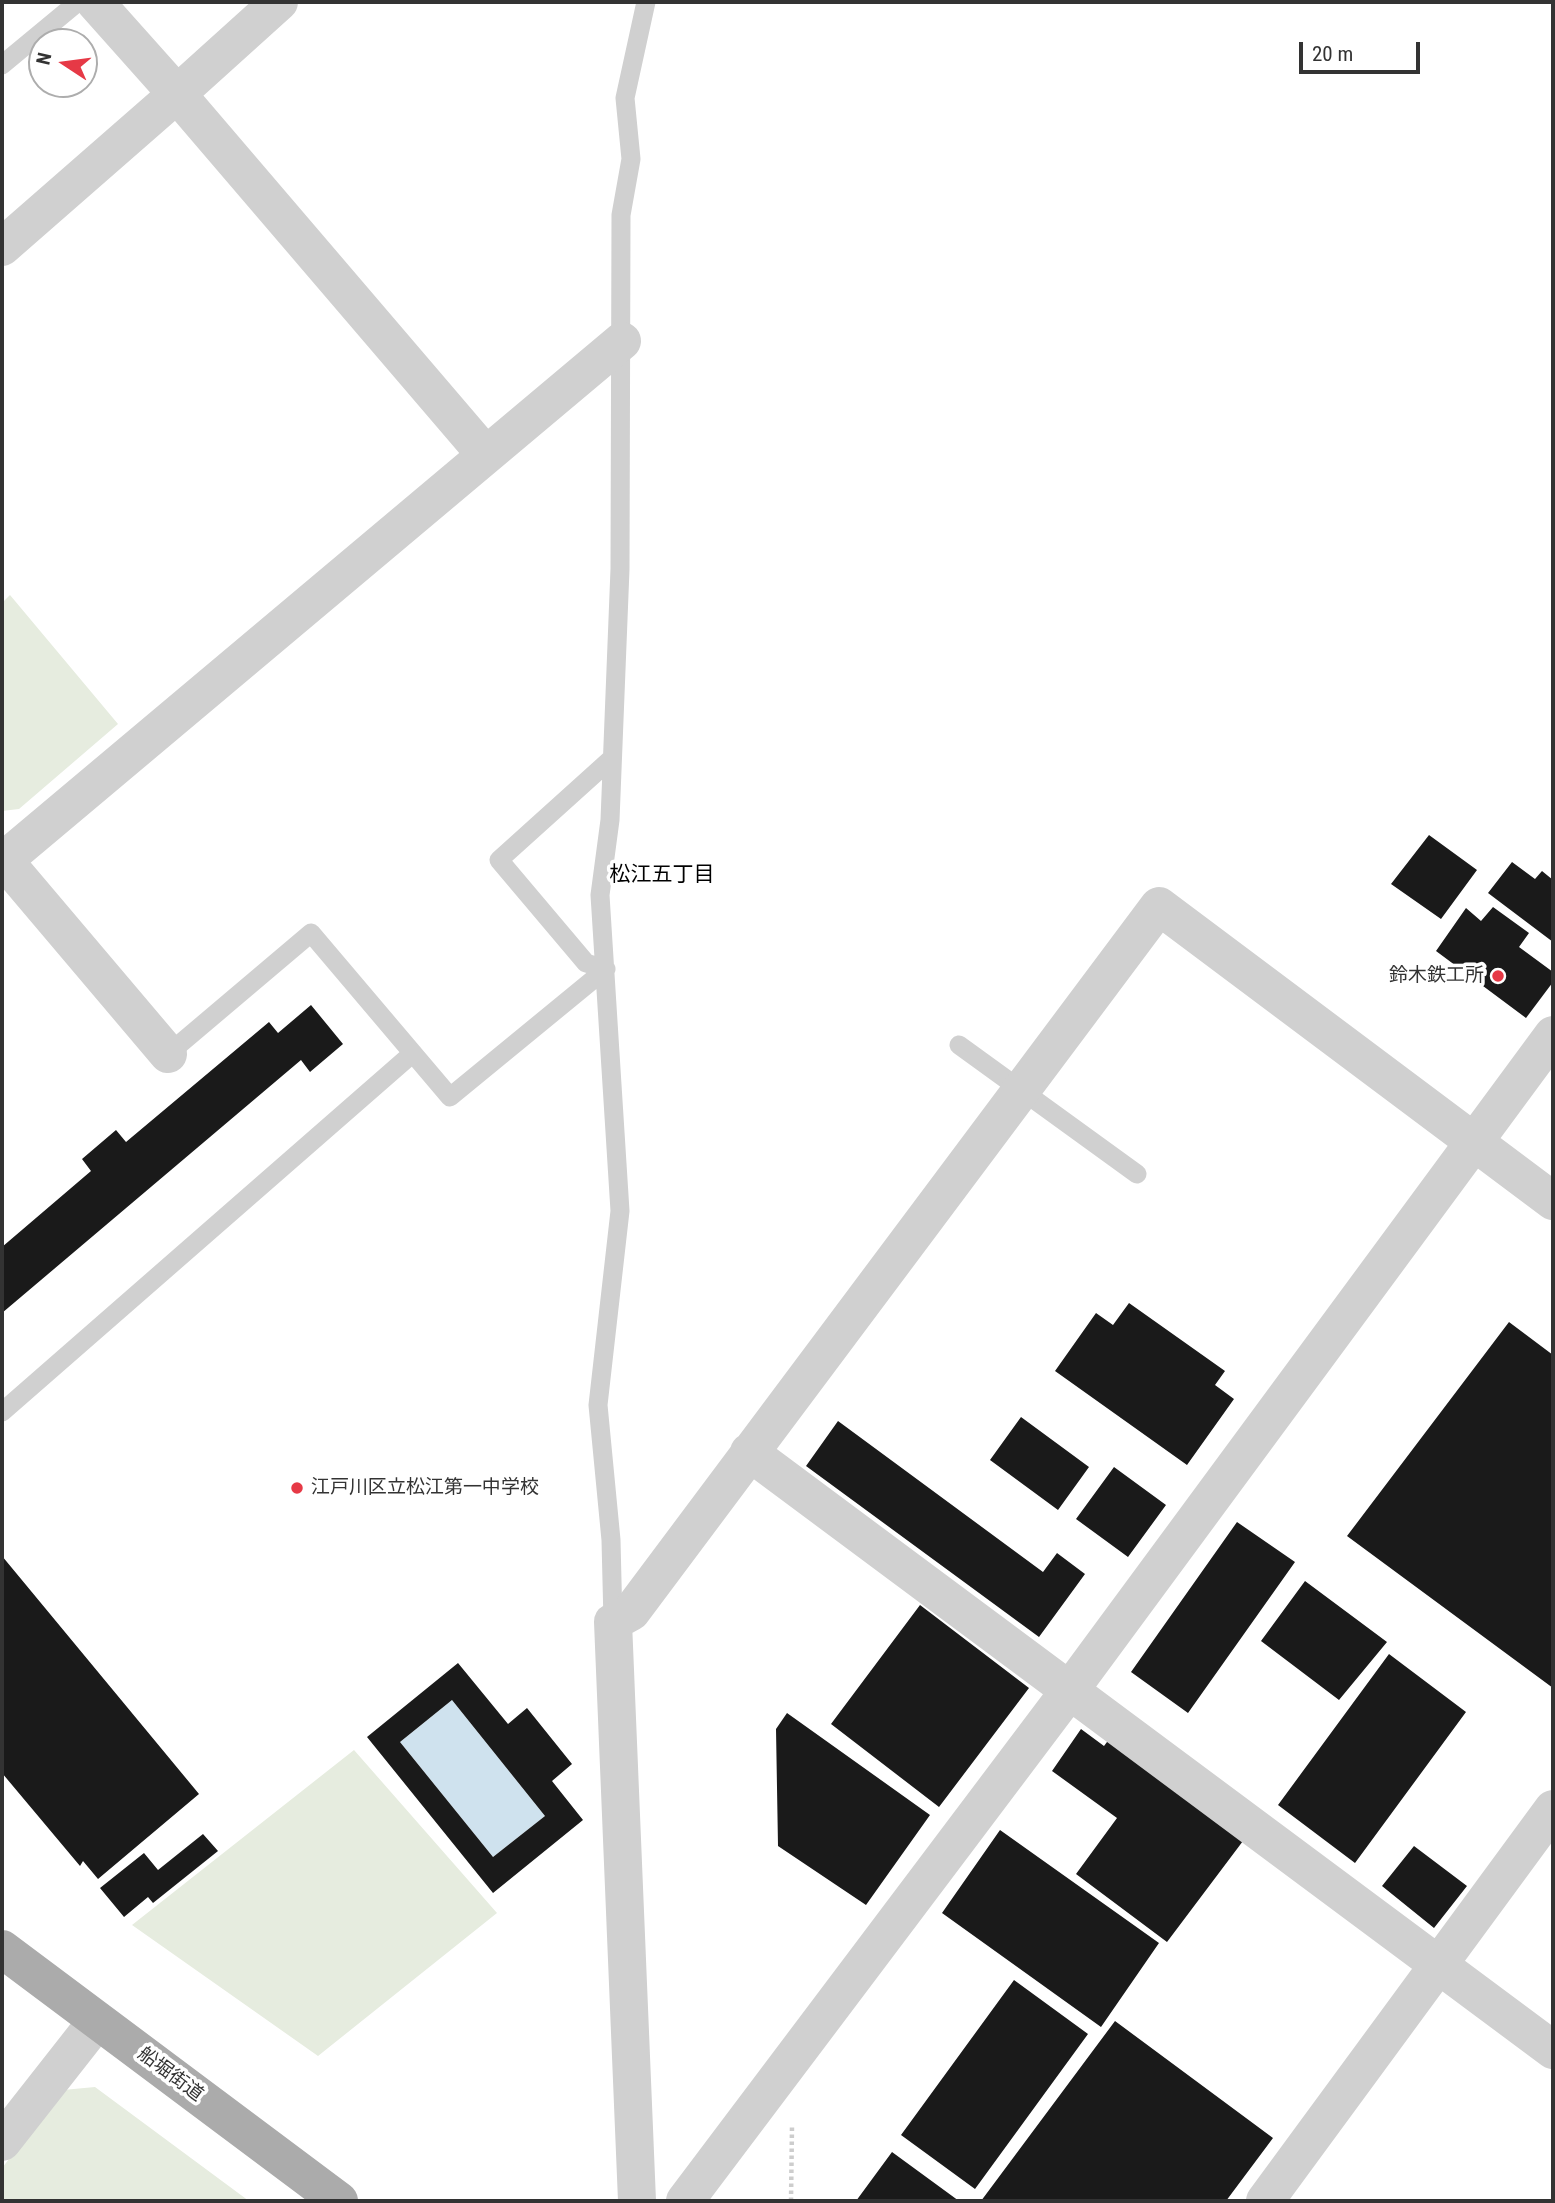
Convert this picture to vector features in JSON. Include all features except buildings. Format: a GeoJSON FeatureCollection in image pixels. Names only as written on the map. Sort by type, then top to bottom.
{"type":"FeatureCollection","features":[{"type":"Feature","properties":{"kind":"main road","name":"船堀街道"},"geometry":{"type":"LineString","coordinates":[[2,1949],[339,2201]]}},
{"type":"Feature","properties":{"kind":"street"},"geometry":{"type":"LineString","coordinates":[[94,2],[177,94],[485,454]]}},
{"type":"Feature","properties":{"kind":"street"},"geometry":{"type":"LineString","coordinates":[[2,247],[279,2]]}},
{"type":"Feature","properties":{"kind":"street"},"geometry":{"type":"LineString","coordinates":[[168,1054],[2,861],[622,341]]}},
{"type":"Feature","properties":{"kind":"street"},"geometry":{"type":"LineString","coordinates":[[637,2201],[613,1622],[631,1612],[1158,906],[1553,1200]]}},
{"type":"Feature","properties":{"kind":"street"},"geometry":{"type":"LineString","coordinates":[[685,2201],[1070,1690],[1553,1035]]}},
{"type":"Feature","properties":{"kind":"street"},"geometry":{"type":"LineString","coordinates":[[749,1452],[1553,2050]]}},
{"type":"Feature","properties":{"kind":"street"},"geometry":{"type":"LineString","coordinates":[[1265,2201],[1553,1809]]}},
{"type":"Feature","properties":{"kind":"street"},"geometry":{"type":"LineString","coordinates":[[2,2142],[97,2021]]}},
{"type":"Feature","properties":{"kind":"lane"},"geometry":{"type":"LineString","coordinates":[[2,65],[78,2]]}},
{"type":"Feature","properties":{"kind":"lane"},"geometry":{"type":"LineString","coordinates":[[613,1622],[611,1540],[598,1405],[620,1211],[600,895],[610,820],[620,569],[621,215],[631,159],[625,98],[646,2]]}},
{"type":"Feature","properties":{"kind":"lane"},"geometry":{"type":"LineString","coordinates":[[606,970],[586,963],[499,860],[611,759]]}},
{"type":"Feature","properties":{"kind":"lane"},"geometry":{"type":"LineString","coordinates":[[168,1054],[311,933],[450,1097],[606,970]]}},
{"type":"Feature","properties":{"kind":"lane"},"geometry":{"type":"LineString","coordinates":[[959,1045],[1137,1174]]}},
{"type":"Feature","properties":{"kind":"lane"},"geometry":{"type":"LineString","coordinates":[[2,1412],[413,1053]]}},
{"type":"Feature","properties":{"kind":"path"},"geometry":{"type":"LineString","coordinates":[[791,2201],[792,2062]]}},
{"type":"Feature","properties":{"kind":"shaded area"},"geometry":{"type":"Polygon","coordinates":[[[10,595],[118,724],[19,809],[2,811],[2,603],[10,595]]]}},
{"type":"Feature","properties":{"kind":"shaded area"},"geometry":{"type":"Polygon","coordinates":[[[354,1750],[497,1913],[318,2056],[132,1925],[354,1750]]]}},
{"type":"Feature","properties":{"kind":"shaded area"},"geometry":{"type":"Polygon","coordinates":[[[95,2087],[249,2201],[2,2201],[2,2168],[63,2090],[95,2087]]]}},
{"type":"Feature","properties":{"kind":"water"},"geometry":{"type":"Polygon","coordinates":[[[452,1700],[545,1816],[493,1857],[400,1742],[452,1700]]]}},
{"type":"Feature","properties":{"kind":"place","name":"鈴木鉄工所"},"geometry":{"type":"Point","coordinates":[1498,976]}},
{"type":"Feature","properties":{"kind":"place","name":"江戸川区立松江第一中学校"},"geometry":{"type":"Point","coordinates":[297,1488]}},
{"type":"Feature","properties":{"kind":"district","name":"松江五丁目"},"geometry":{"type":"Point","coordinates":[662,876]}}]}
